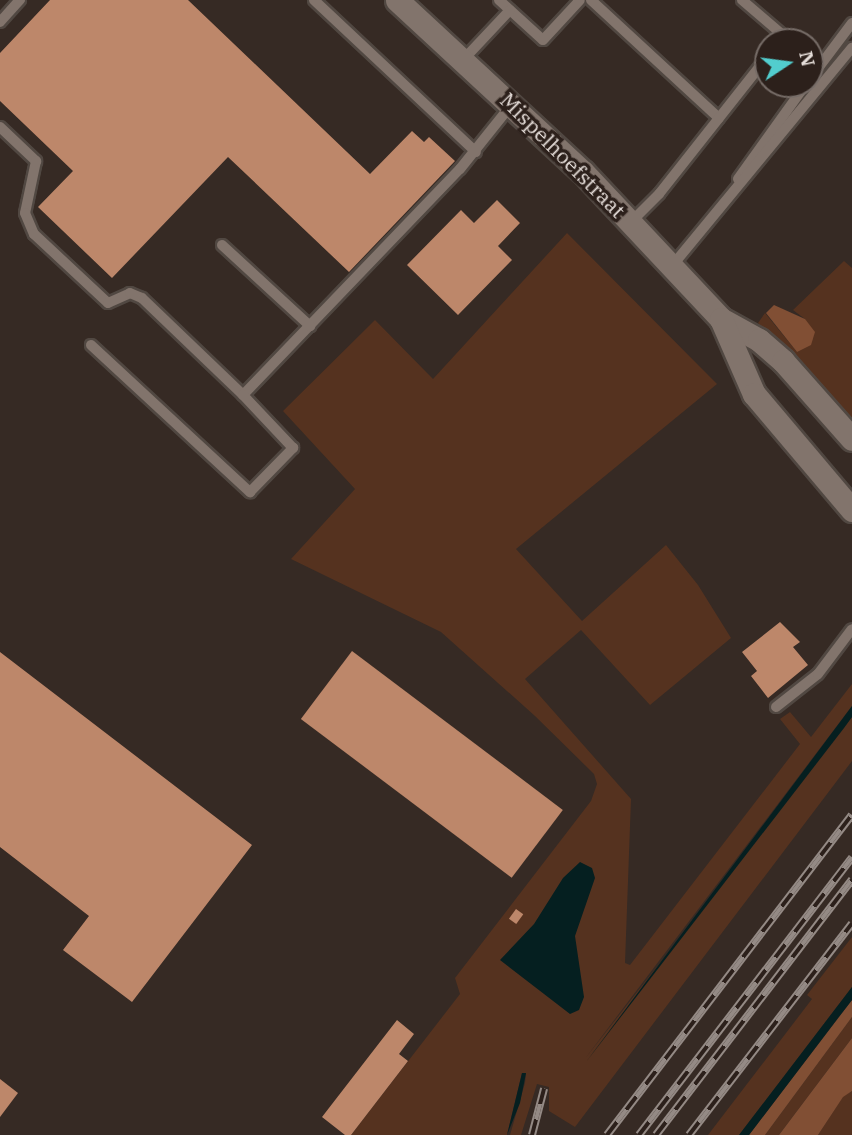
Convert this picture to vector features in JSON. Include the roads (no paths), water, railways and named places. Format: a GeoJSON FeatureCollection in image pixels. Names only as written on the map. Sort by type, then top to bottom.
{"type":"FeatureCollection","features":[{"type":"Feature","properties":{"kind":"street","name":"Mispelhoefstraat"},"geometry":{"type":"LineString","coordinates":[[397,0],[512,104],[631,222],[721,319],[759,340],[783,361],[852,439]]}},
{"type":"Feature","properties":{"kind":"street","name":"Mispelhoefstraat"},"geometry":{"type":"LineString","coordinates":[[721,319],[754,394],[852,510]]}},
{"type":"Feature","properties":{"kind":"lane"},"geometry":{"type":"LineString","coordinates":[[0,22],[20,0]]}},
{"type":"Feature","properties":{"kind":"lane"},"geometry":{"type":"LineString","coordinates":[[314,0],[476,152]]}},
{"type":"Feature","properties":{"kind":"lane"},"geometry":{"type":"LineString","coordinates":[[499,0],[543,40],[580,0]]}},
{"type":"Feature","properties":{"kind":"lane"},"geometry":{"type":"LineString","coordinates":[[591,0],[719,118]]}},
{"type":"Feature","properties":{"kind":"lane"},"geometry":{"type":"LineString","coordinates":[[742,0],[775,28]]}},
{"type":"Feature","properties":{"kind":"lane"},"geometry":{"type":"LineString","coordinates":[[464,59],[510,10]]}},
{"type":"Feature","properties":{"kind":"lane"},"geometry":{"type":"LineString","coordinates":[[824,60],[852,23]]}},
{"type":"Feature","properties":{"kind":"lane"},"geometry":{"type":"LineString","coordinates":[[672,266],[852,48]]}},
{"type":"Feature","properties":{"kind":"lane"},"geometry":{"type":"LineString","coordinates":[[631,222],[754,74]]}},
{"type":"Feature","properties":{"kind":"lane"},"geometry":{"type":"LineString","coordinates":[[719,208],[796,98]]}},
{"type":"Feature","properties":{"kind":"lane"},"geometry":{"type":"LineString","coordinates":[[243,395],[476,152],[512,104]]}},
{"type":"Feature","properties":{"kind":"lane"},"geometry":{"type":"LineString","coordinates":[[0,127],[36,161],[25,213],[34,234],[108,303],[130,293],[142,298],[243,395],[293,448],[250,492],[91,345]]}},
{"type":"Feature","properties":{"kind":"lane"},"geometry":{"type":"LineString","coordinates":[[222,245],[310,326]]}},
{"type":"Feature","properties":{"kind":"lane"},"geometry":{"type":"LineString","coordinates":[[776,707],[818,674],[852,629]]}},
{"type":"Feature","properties":{"kind":"water"},"geometry":{"type":"Polygon","coordinates":[[[852,706],[852,717],[844,728],[586,1062],[852,706]]]}},
{"type":"Feature","properties":{"kind":"water"},"geometry":{"type":"Polygon","coordinates":[[[580,862],[592,868],[595,878],[575,936],[584,997],[579,1010],[570,1014],[500,960],[534,924],[563,878],[580,862]]]}},
{"type":"Feature","properties":{"kind":"water"},"geometry":{"type":"Polygon","coordinates":[[[852,987],[852,1000],[749,1135],[739,1135],[852,987]]]}},
{"type":"Feature","properties":{"kind":"water"},"geometry":{"type":"Polygon","coordinates":[[[522,1073],[526,1073],[520,1103],[507,1135],[522,1073]]]}},
{"type":"Feature","properties":{"kind":"railway"},"geometry":{"type":"LineString","coordinates":[[607,1135],[852,815]]}},
{"type":"Feature","properties":{"kind":"railway"},"geometry":{"type":"LineString","coordinates":[[639,1135],[852,857]]}},
{"type":"Feature","properties":{"kind":"railway"},"geometry":{"type":"LineString","coordinates":[[656,1135],[852,880]]}},
{"type":"Feature","properties":{"kind":"railway"},"geometry":{"type":"LineString","coordinates":[[689,1135],[852,923]]}},
{"type":"Feature","properties":{"kind":"railway"},"geometry":{"type":"LineString","coordinates":[[532,1135],[544,1089]]}}]}
